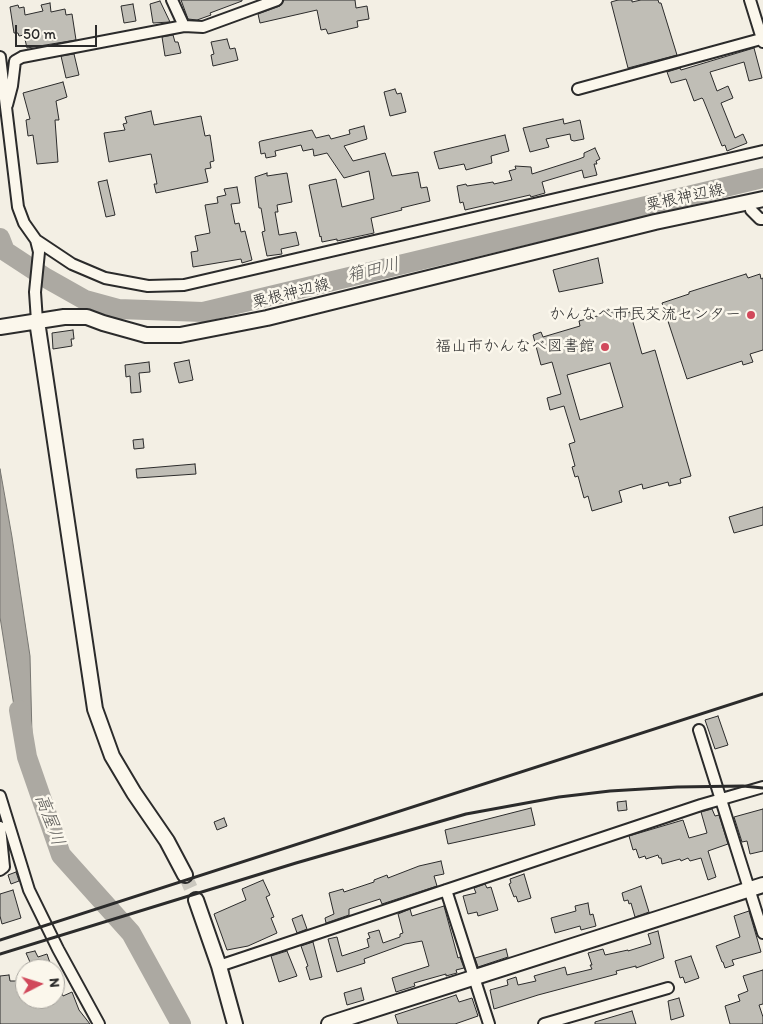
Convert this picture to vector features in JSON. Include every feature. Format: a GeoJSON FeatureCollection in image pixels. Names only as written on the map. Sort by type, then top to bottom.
{"type":"FeatureCollection","features":[{"type":"Feature","properties":{"kind":"street"},"geometry":{"type":"LineString","coordinates":[[172,0],[184,26]]}},
{"type":"Feature","properties":{"kind":"street"},"geometry":{"type":"LineString","coordinates":[[7,105],[12,86],[15,61],[22,57],[184,26],[203,26],[277,0]]}},
{"type":"Feature","properties":{"kind":"street"},"geometry":{"type":"LineString","coordinates":[[578,89],[762,40],[750,0]]}},
{"type":"Feature","properties":{"kind":"street"},"geometry":{"type":"LineString","coordinates":[[0,57],[18,207],[24,223],[36,240],[72,264],[105,278],[148,286],[184,285],[763,151]]}},
{"type":"Feature","properties":{"kind":"street"},"geometry":{"type":"LineString","coordinates":[[756,200],[752,210],[760,219],[763,219]]}},
{"type":"Feature","properties":{"kind":"street","name":"粟根神辺線"},"geometry":{"type":"LineString","coordinates":[[0,327],[64,317],[87,317],[118,328],[146,334],[164,336],[188,334],[267,318],[646,224],[756,200]]}},
{"type":"Feature","properties":{"kind":"street"},"geometry":{"type":"LineString","coordinates":[[36,240],[39,252],[34,292],[33,322],[94,709],[112,756],[134,793],[167,841],[185,874]]}},
{"type":"Feature","properties":{"kind":"street"},"geometry":{"type":"LineString","coordinates":[[699,730],[722,800],[756,887],[763,933]]}},
{"type":"Feature","properties":{"kind":"street"},"geometry":{"type":"LineString","coordinates":[[219,966],[763,786]]}},
{"type":"Feature","properties":{"kind":"street"},"geometry":{"type":"LineString","coordinates":[[0,796],[29,890],[55,944],[98,1024]]}},
{"type":"Feature","properties":{"kind":"street"},"geometry":{"type":"LineString","coordinates":[[0,827],[4,866],[0,870]]}},
{"type":"Feature","properties":{"kind":"street"},"geometry":{"type":"LineString","coordinates":[[329,1024],[756,887]]}},
{"type":"Feature","properties":{"kind":"street"},"geometry":{"type":"LineString","coordinates":[[446,890],[489,1024]]}},
{"type":"Feature","properties":{"kind":"street"},"geometry":{"type":"LineString","coordinates":[[196,900],[219,966],[235,1024]]}},
{"type":"Feature","properties":{"kind":"street"},"geometry":{"type":"LineString","coordinates":[[544,1024],[668,988]]}},
{"type":"Feature","properties":{"kind":"shaded area"},"geometry":{"type":"Polygon","coordinates":[[[0,469],[30,656],[32,735],[19,738],[0,617],[0,469]]]}},
{"type":"Feature","properties":{"kind":"building"},"geometry":{"type":"Polygon","coordinates":[[[181,0],[242,1],[197,20],[188,19],[181,0]]]}},
{"type":"Feature","properties":{"kind":"building"},"geometry":{"type":"Polygon","coordinates":[[[284,0],[355,0],[356,8],[367,6],[369,19],[357,21],[358,27],[328,34],[326,29],[321,30],[317,10],[260,23],[258,14],[280,6],[284,0]]]}},
{"type":"Feature","properties":{"kind":"building"},"geometry":{"type":"Polygon","coordinates":[[[632,0],[632,2],[658,0],[661,3],[677,55],[628,68],[611,2],[632,0]]]}},
{"type":"Feature","properties":{"kind":"building"},"geometry":{"type":"Polygon","coordinates":[[[160,1],[170,22],[153,23],[150,4],[160,1]]]}},
{"type":"Feature","properties":{"kind":"building"},"geometry":{"type":"Polygon","coordinates":[[[50,3],[51,12],[65,9],[66,15],[72,14],[76,40],[27,48],[24,35],[19,36],[18,33],[14,33],[10,7],[18,5],[19,8],[24,7],[25,15],[43,11],[41,5],[50,3]]]}},
{"type":"Feature","properties":{"kind":"building"},"geometry":{"type":"Polygon","coordinates":[[[133,4],[136,21],[124,23],[121,6],[133,4]]]}},
{"type":"Feature","properties":{"kind":"building"},"geometry":{"type":"Polygon","coordinates":[[[173,35],[175,42],[178,42],[181,53],[165,56],[162,37],[173,35]]]}},
{"type":"Feature","properties":{"kind":"building"},"geometry":{"type":"Polygon","coordinates":[[[227,39],[230,49],[235,48],[238,60],[213,66],[211,55],[214,54],[211,42],[227,39]]]}},
{"type":"Feature","properties":{"kind":"building"},"geometry":{"type":"Polygon","coordinates":[[[754,48],[762,78],[749,81],[744,62],[710,72],[717,91],[728,86],[733,98],[721,103],[735,138],[743,134],[747,143],[727,151],[725,145],[722,146],[703,99],[694,101],[686,79],[671,83],[667,72],[680,68],[681,70],[754,48]]]}},
{"type":"Feature","properties":{"kind":"building"},"geometry":{"type":"Polygon","coordinates":[[[74,54],[79,75],[66,78],[61,56],[74,54]]]}},
{"type":"Feature","properties":{"kind":"building"},"geometry":{"type":"Polygon","coordinates":[[[63,82],[67,97],[56,101],[59,120],[55,120],[58,162],[37,164],[33,135],[28,136],[26,120],[30,119],[23,93],[63,82]]]}},
{"type":"Feature","properties":{"kind":"building"},"geometry":{"type":"Polygon","coordinates":[[[395,89],[397,94],[401,93],[406,112],[390,116],[384,92],[395,89]]]}},
{"type":"Feature","properties":{"kind":"building"},"geometry":{"type":"Polygon","coordinates":[[[151,111],[154,125],[201,116],[205,136],[210,135],[214,161],[210,162],[211,168],[205,169],[208,182],[156,193],[154,184],[157,184],[151,154],[109,162],[104,133],[125,130],[123,124],[127,123],[125,117],[151,111]]]}},
{"type":"Feature","properties":{"kind":"building"},"geometry":{"type":"Polygon","coordinates":[[[563,119],[564,124],[580,120],[584,139],[571,140],[570,134],[546,139],[549,147],[530,152],[523,128],[563,119]]]}},
{"type":"Feature","properties":{"kind":"building"},"geometry":{"type":"Polygon","coordinates":[[[364,126],[367,139],[344,146],[353,161],[385,153],[392,176],[418,172],[421,188],[427,187],[430,201],[371,218],[374,233],[337,241],[337,239],[322,242],[309,185],[336,179],[342,207],[374,199],[369,171],[344,178],[327,153],[314,156],[313,149],[303,151],[301,145],[275,151],[276,156],[266,158],[265,153],[261,154],[259,142],[312,130],[316,138],[329,135],[331,139],[350,134],[349,130],[364,126]]]}},
{"type":"Feature","properties":{"kind":"building"},"geometry":{"type":"Polygon","coordinates":[[[505,135],[509,151],[491,156],[492,163],[466,170],[464,164],[439,169],[434,152],[505,135]]]}},
{"type":"Feature","properties":{"kind":"building"},"geometry":{"type":"Polygon","coordinates":[[[595,148],[600,159],[596,161],[597,164],[594,164],[597,175],[584,178],[582,170],[542,182],[545,193],[531,197],[530,195],[465,210],[463,202],[460,203],[457,186],[493,182],[494,184],[512,180],[509,171],[516,169],[515,166],[531,167],[532,174],[584,157],[584,153],[595,148]]]}},
{"type":"Feature","properties":{"kind":"building"},"geometry":{"type":"Polygon","coordinates":[[[267,173],[267,176],[287,173],[292,202],[277,205],[278,212],[275,212],[279,235],[296,232],[299,245],[281,249],[282,254],[267,256],[262,232],[265,231],[261,208],[259,208],[255,177],[267,173]]]}},
{"type":"Feature","properties":{"kind":"building"},"geometry":{"type":"Polygon","coordinates":[[[107,180],[115,215],[106,217],[98,182],[107,180]]]}},
{"type":"Feature","properties":{"kind":"building"},"geometry":{"type":"Polygon","coordinates":[[[237,187],[240,203],[231,204],[235,224],[239,223],[241,232],[245,231],[252,260],[242,263],[241,259],[193,267],[191,252],[198,251],[195,236],[210,233],[205,205],[218,203],[217,197],[226,195],[224,189],[237,187]]]}},
{"type":"Feature","properties":{"kind":"building"},"geometry":{"type":"Polygon","coordinates":[[[598,258],[603,283],[559,292],[553,270],[598,258]]]}},
{"type":"Feature","properties":{"kind":"building"},"geometry":{"type":"Polygon","coordinates":[[[746,274],[748,278],[760,274],[761,279],[763,278],[763,350],[750,354],[753,362],[743,365],[742,361],[687,379],[662,303],[689,294],[689,292],[746,274]]]}},
{"type":"Feature","properties":{"kind":"building"},"geometry":{"type":"Polygon","coordinates":[[[619,310],[621,315],[630,312],[642,354],[655,350],[691,476],[680,479],[681,483],[669,486],[668,482],[643,489],[642,484],[619,491],[622,502],[592,511],[588,496],[584,498],[578,476],[575,477],[572,467],[575,466],[569,444],[575,442],[564,406],[550,410],[547,398],[561,394],[552,362],[541,365],[533,335],[541,332],[543,337],[580,326],[579,321],[619,310]],[[610,363],[567,375],[580,420],[623,407],[610,363]]]}},
{"type":"Feature","properties":{"kind":"building"},"geometry":{"type":"Polygon","coordinates":[[[73,330],[74,339],[71,339],[72,346],[53,349],[52,333],[73,330]]]}},
{"type":"Feature","properties":{"kind":"building"},"geometry":{"type":"Polygon","coordinates":[[[189,360],[193,380],[179,383],[174,363],[189,360]]]}},
{"type":"Feature","properties":{"kind":"building"},"geometry":{"type":"Polygon","coordinates":[[[149,362],[150,372],[139,373],[141,392],[131,393],[130,376],[126,377],[125,365],[149,362]]]}},
{"type":"Feature","properties":{"kind":"building"},"geometry":{"type":"Polygon","coordinates":[[[143,439],[144,448],[134,449],[133,440],[143,439]]]}},
{"type":"Feature","properties":{"kind":"building"},"geometry":{"type":"Polygon","coordinates":[[[195,464],[196,474],[137,478],[136,469],[195,464]]]}},
{"type":"Feature","properties":{"kind":"building"},"geometry":{"type":"Polygon","coordinates":[[[763,507],[763,525],[734,533],[729,517],[763,507]]]}},
{"type":"Feature","properties":{"kind":"building"},"geometry":{"type":"Polygon","coordinates":[[[718,716],[728,745],[715,749],[705,720],[718,716]]]}},
{"type":"Feature","properties":{"kind":"building"},"geometry":{"type":"Polygon","coordinates":[[[626,801],[627,810],[618,811],[617,802],[626,801]]]}},
{"type":"Feature","properties":{"kind":"building"},"geometry":{"type":"Polygon","coordinates":[[[531,808],[535,825],[448,844],[445,830],[531,808]]]}},
{"type":"Feature","properties":{"kind":"building"},"geometry":{"type":"Polygon","coordinates":[[[712,809],[715,816],[719,815],[728,844],[708,851],[716,877],[708,880],[701,858],[690,861],[688,858],[681,861],[680,859],[662,864],[661,858],[658,855],[646,859],[645,856],[639,858],[636,849],[633,850],[629,836],[683,820],[689,838],[707,833],[701,812],[712,809]]]}},
{"type":"Feature","properties":{"kind":"building"},"geometry":{"type":"Polygon","coordinates":[[[763,809],[763,851],[750,854],[747,841],[742,842],[734,817],[763,809]]]}},
{"type":"Feature","properties":{"kind":"building"},"geometry":{"type":"Polygon","coordinates":[[[224,818],[227,826],[217,830],[214,822],[224,818]]]}},
{"type":"Feature","properties":{"kind":"building"},"geometry":{"type":"Polygon","coordinates":[[[441,861],[444,874],[434,876],[437,886],[382,904],[380,899],[349,909],[349,915],[326,923],[325,918],[334,914],[329,893],[343,889],[344,892],[374,882],[374,880],[387,875],[388,878],[419,866],[441,861]]]}},
{"type":"Feature","properties":{"kind":"building"},"geometry":{"type":"Polygon","coordinates":[[[16,872],[19,881],[11,884],[8,875],[16,872]]]}},
{"type":"Feature","properties":{"kind":"building"},"geometry":{"type":"Polygon","coordinates":[[[524,874],[531,898],[518,902],[509,884],[511,883],[510,879],[524,874]]]}},
{"type":"Feature","properties":{"kind":"building"},"geometry":{"type":"Polygon","coordinates":[[[263,880],[270,895],[266,897],[274,917],[271,918],[277,933],[248,946],[227,950],[214,914],[246,900],[242,889],[263,880]]]}},
{"type":"Feature","properties":{"kind":"building"},"geometry":{"type":"Polygon","coordinates":[[[485,884],[487,888],[491,887],[498,910],[478,916],[477,912],[468,914],[463,896],[476,893],[474,888],[485,884]]]}},
{"type":"Feature","properties":{"kind":"building"},"geometry":{"type":"Polygon","coordinates":[[[641,886],[649,912],[635,917],[631,903],[629,904],[628,900],[624,901],[622,893],[641,886]]]}},
{"type":"Feature","properties":{"kind":"building"},"geometry":{"type":"Polygon","coordinates":[[[13,890],[21,918],[2,924],[0,894],[13,890]]]}},
{"type":"Feature","properties":{"kind":"building"},"geometry":{"type":"Polygon","coordinates":[[[588,903],[590,915],[593,914],[596,926],[581,930],[580,926],[555,933],[551,918],[576,911],[575,906],[588,903]]]}},
{"type":"Feature","properties":{"kind":"building"},"geometry":{"type":"Polygon","coordinates":[[[444,906],[458,958],[460,957],[464,968],[456,970],[457,973],[446,976],[446,974],[414,983],[415,986],[396,992],[392,978],[429,966],[422,941],[405,944],[364,959],[365,963],[337,972],[328,939],[337,937],[342,956],[369,947],[367,939],[370,938],[368,933],[379,930],[383,943],[400,937],[400,934],[403,933],[398,914],[410,909],[412,916],[444,906]]]}},
{"type":"Feature","properties":{"kind":"building"},"geometry":{"type":"Polygon","coordinates":[[[749,911],[761,952],[732,960],[734,965],[725,968],[716,946],[740,937],[734,916],[749,911]]]}},
{"type":"Feature","properties":{"kind":"building"},"geometry":{"type":"Polygon","coordinates":[[[302,915],[307,929],[297,933],[292,919],[302,915]]]}},
{"type":"Feature","properties":{"kind":"building"},"geometry":{"type":"Polygon","coordinates":[[[658,931],[664,958],[636,968],[636,966],[616,971],[617,974],[494,1009],[490,990],[508,985],[507,980],[516,977],[518,985],[536,981],[534,976],[565,967],[567,975],[592,969],[588,953],[603,949],[605,955],[651,944],[648,934],[658,931]]]}},
{"type":"Feature","properties":{"kind":"building"},"geometry":{"type":"Polygon","coordinates":[[[313,942],[322,977],[310,980],[306,967],[308,966],[301,946],[313,942]]]}},
{"type":"Feature","properties":{"kind":"building"},"geometry":{"type":"Polygon","coordinates":[[[506,949],[508,957],[478,967],[475,958],[506,949]]]}},
{"type":"Feature","properties":{"kind":"building"},"geometry":{"type":"Polygon","coordinates":[[[35,951],[38,957],[47,954],[49,959],[29,959],[26,953],[35,951]]]}},
{"type":"Feature","properties":{"kind":"building"},"geometry":{"type":"Polygon","coordinates":[[[287,951],[297,976],[279,982],[271,956],[287,951]]]}},
{"type":"Feature","properties":{"kind":"building"},"geometry":{"type":"Polygon","coordinates":[[[691,956],[699,978],[685,983],[683,977],[680,978],[675,961],[691,956]]]}},
{"type":"Feature","properties":{"kind":"building"},"geometry":{"type":"Polygon","coordinates":[[[763,970],[763,1004],[759,1005],[763,1024],[730,1024],[725,1006],[740,1001],[738,995],[748,991],[743,976],[763,970]]]}},
{"type":"Feature","properties":{"kind":"building"},"geometry":{"type":"Polygon","coordinates":[[[9,975],[10,981],[15,981],[15,1009],[65,1009],[65,995],[72,992],[79,1010],[90,1024],[0,1024],[0,976],[9,975]]]}},
{"type":"Feature","properties":{"kind":"building"},"geometry":{"type":"Polygon","coordinates":[[[361,988],[364,1000],[347,1005],[344,993],[361,988]]]}},
{"type":"Feature","properties":{"kind":"building"},"geometry":{"type":"Polygon","coordinates":[[[456,995],[459,1002],[472,998],[478,1016],[455,1024],[398,1024],[395,1015],[456,995]]]}},
{"type":"Feature","properties":{"kind":"building"},"geometry":{"type":"Polygon","coordinates":[[[679,998],[684,1016],[671,1020],[668,1001],[679,998]]]}},
{"type":"Feature","properties":{"kind":"building"},"geometry":{"type":"Polygon","coordinates":[[[632,1011],[636,1024],[595,1024],[595,1022],[632,1011]]]}},
{"type":"Feature","properties":{"kind":"waterway","name":"箱田川"},"geometry":{"type":"LineString","coordinates":[[0,238],[5,251],[46,278],[85,300],[118,309],[203,312],[763,178]]}},
{"type":"Feature","properties":{"kind":"waterway","name":"高屋川"},"geometry":{"type":"LineString","coordinates":[[19,710],[27,757],[61,855],[131,933],[181,1024]]}},
{"type":"Feature","properties":{"kind":"tunnel"},"geometry":{"type":"LineString","coordinates":[[185,875],[196,900]]}},
{"type":"Feature","properties":{"kind":"railway"},"geometry":{"type":"LineString","coordinates":[[0,940],[763,694]]}},
{"type":"Feature","properties":{"kind":"railway"},"geometry":{"type":"LineString","coordinates":[[0,954],[296,863],[466,814],[559,797],[610,791],[677,787],[743,786],[763,788]]}},
{"type":"Feature","properties":{"kind":"place","name":"かんなべ市民交流センター"},"geometry":{"type":"Point","coordinates":[751,315]}},
{"type":"Feature","properties":{"kind":"place","name":"福山市かんなべ図書館"},"geometry":{"type":"Point","coordinates":[605,347]}}]}
